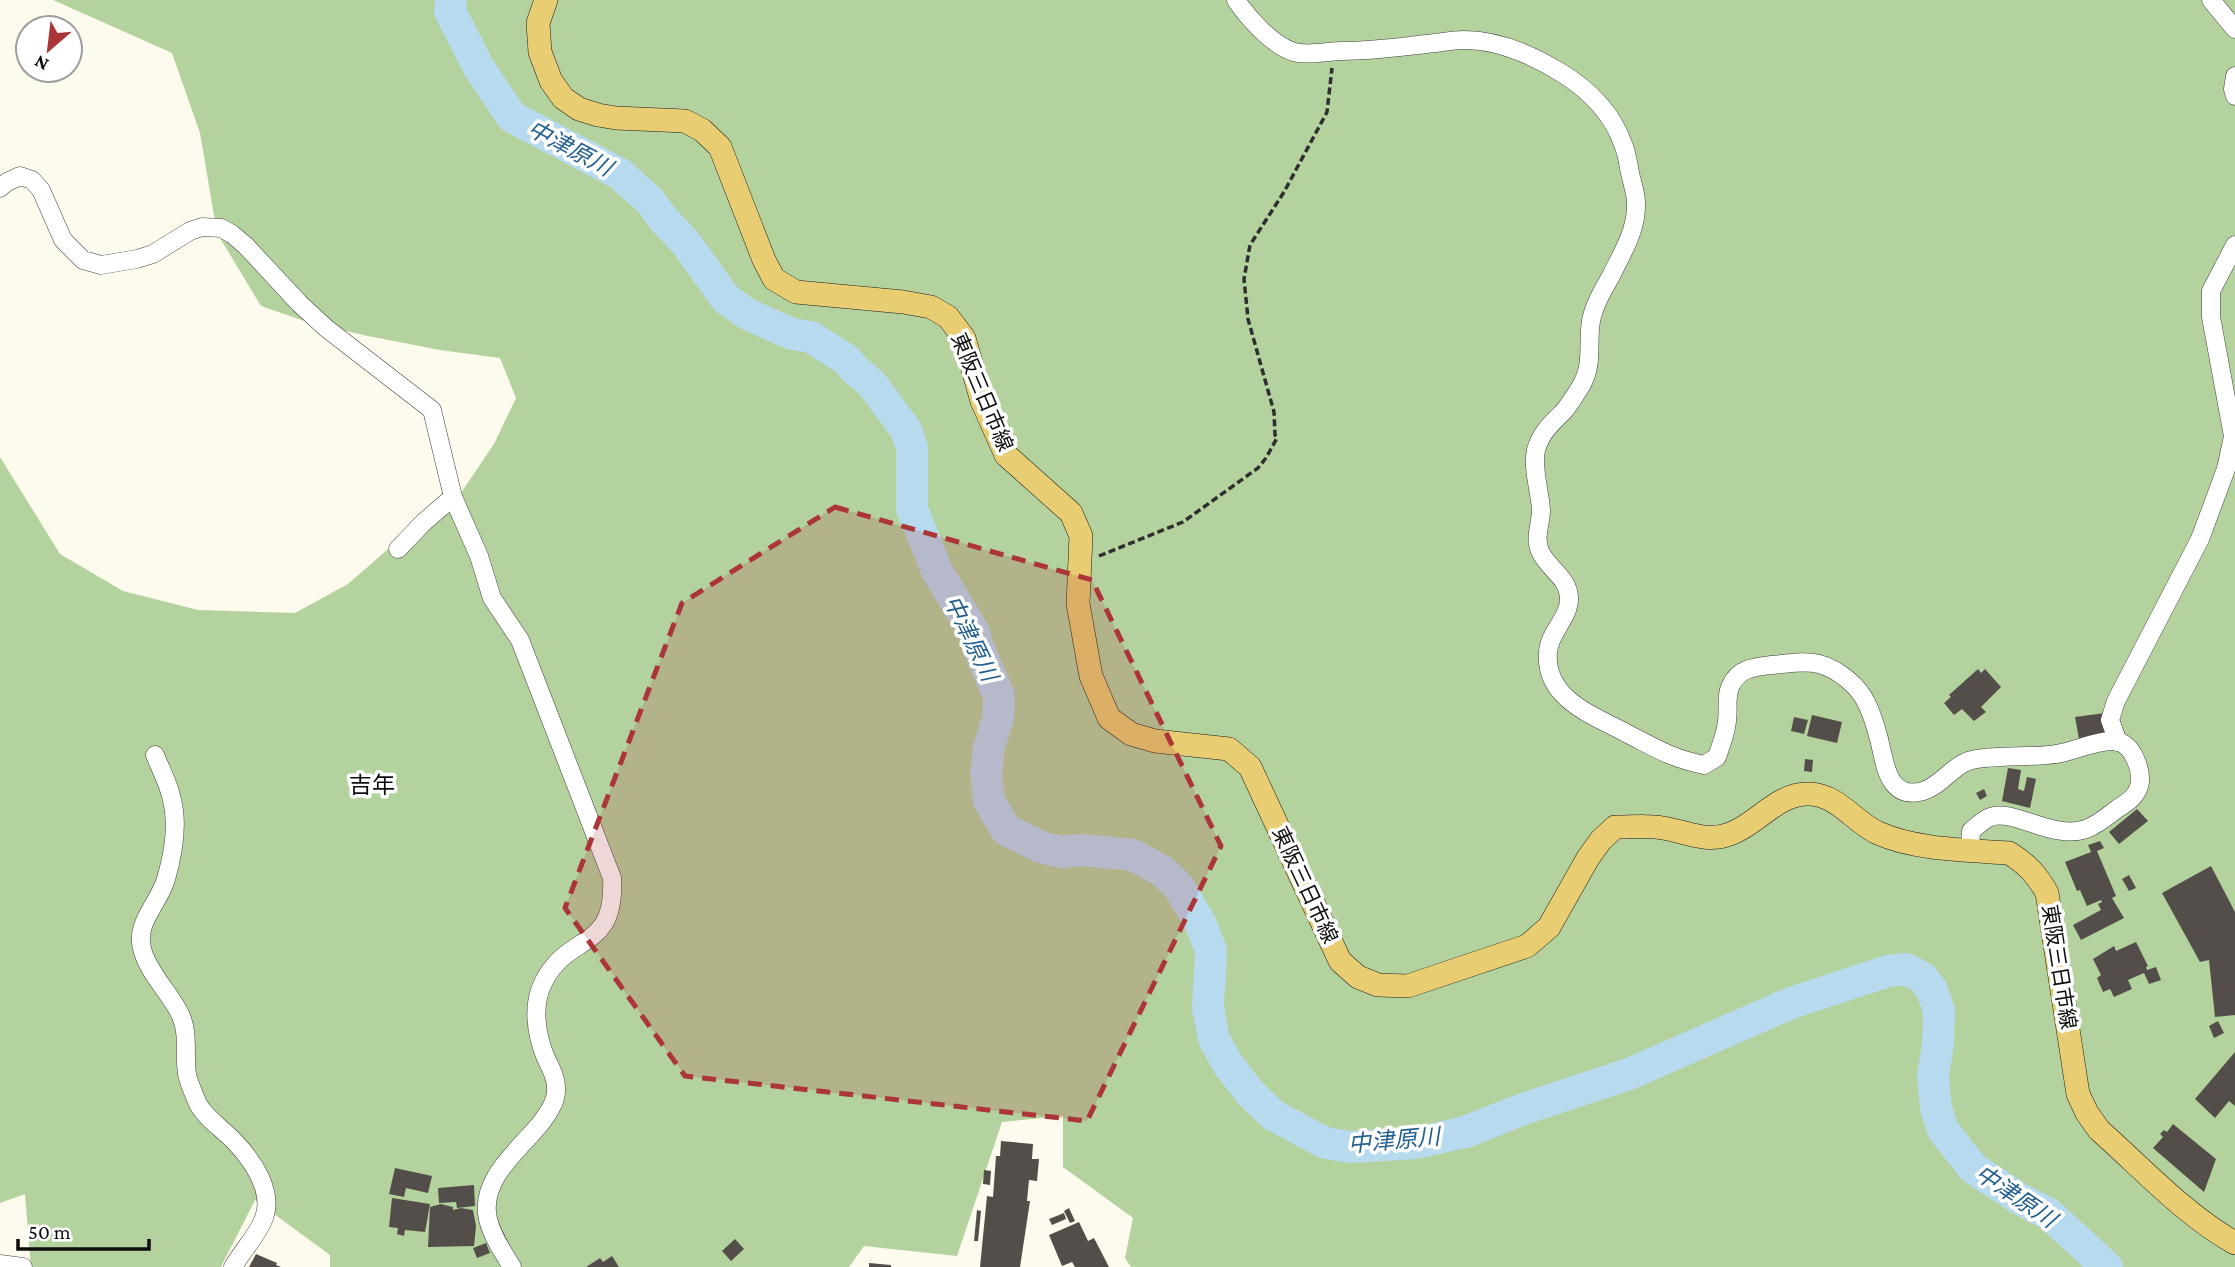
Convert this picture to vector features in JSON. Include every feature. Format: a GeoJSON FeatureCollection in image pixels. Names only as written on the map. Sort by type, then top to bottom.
{"type":"FeatureCollection","features":[{"type":"Feature","properties":{"kind":"main road","name":"東阪三日市線"},"geometry":{"type":"LineString","coordinates":[[546,0],[538,23],[540,52],[551,81],[563,98],[579,109],[598,115],[685,121],[702,130],[720,146],[764,260],[774,279],[796,292],[903,302],[931,307],[948,317],[964,338],[982,401],[1006,456],[1071,513],[1081,536],[1078,604],[1091,676],[1109,718],[1131,734],[1155,741],[1229,749],[1250,767],[1340,961],[1358,977],[1378,985],[1408,986],[1527,946],[1549,927],[1588,858],[1601,839],[1615,827],[1662,828],[1702,838],[1730,834],[1756,820],[1786,797],[1810,793],[1833,801],[1877,832],[1913,845],[2009,853],[2036,874],[2047,893],[2078,1094],[2087,1113],[2099,1130],[2193,1214],[2214,1232],[2235,1244]]}},
{"type":"Feature","properties":{"kind":"street"},"geometry":{"type":"LineString","coordinates":[[1236,0],[1256,25],[1284,48],[1297,53],[1370,51],[1464,40],[1512,49],[1554,68],[1580,84],[1612,119],[1624,145],[1636,202],[1635,221],[1591,321],[1587,375],[1566,410],[1550,422],[1540,438],[1535,465],[1541,507],[1537,536],[1541,552],[1566,584],[1569,599],[1564,618],[1552,635],[1548,653],[1550,678],[1561,694],[1576,708],[1655,749],[1680,760],[1704,765],[1717,757],[1728,719],[1726,699],[1731,684],[1739,674],[1748,668],[1801,662],[1819,664],[1850,682],[1867,702],[1885,771],[1898,789],[1909,793],[1930,788],[1966,762],[1978,759],[2060,754],[2103,743],[2119,742]]}},
{"type":"Feature","properties":{"kind":"street"},"geometry":{"type":"LineString","coordinates":[[2211,0],[2235,29]]}},
{"type":"Feature","properties":{"kind":"street"},"geometry":{"type":"LineString","coordinates":[[2235,76],[2235,96]]}},
{"type":"Feature","properties":{"kind":"street"},"geometry":{"type":"LineString","coordinates":[[0,188],[20,176],[32,180],[41,190],[63,240],[83,260],[101,265],[153,254],[190,231],[202,227],[221,228],[246,246],[326,328],[432,410],[453,497],[479,556],[492,598],[520,640],[612,878],[611,911],[604,927],[550,969],[536,1004],[537,1025],[544,1052],[555,1077],[556,1092],[545,1118],[496,1176],[487,1203],[488,1220],[512,1267]]}},
{"type":"Feature","properties":{"kind":"street"},"geometry":{"type":"LineString","coordinates":[[1970,850],[1971,831],[1989,817],[2016,818],[2054,831],[2085,830],[2137,793],[2140,779],[2137,762],[2129,749],[2119,742],[2110,720],[2116,701],[2200,539],[2226,469],[2232,436],[2211,317],[2211,290],[2235,245]]}},
{"type":"Feature","properties":{"kind":"street"},"geometry":{"type":"LineString","coordinates":[[398,549],[453,497]]}},
{"type":"Feature","properties":{"kind":"street"},"geometry":{"type":"LineString","coordinates":[[155,755],[172,799],[175,818],[166,879],[160,895],[145,919],[140,933],[140,944],[144,956],[180,1015],[186,1032],[187,1074],[193,1093],[208,1118],[244,1153],[261,1180],[266,1195],[264,1217],[233,1267]]}},
{"type":"Feature","properties":{"kind":"street"},"geometry":{"type":"LineString","coordinates":[[0,1264],[23,1267]]}},
{"type":"Feature","properties":{"kind":"path"},"geometry":{"type":"LineString","coordinates":[[1080,564],[1183,522],[1258,468],[1277,438],[1274,412],[1248,319],[1244,279],[1250,245],[1284,191],[1327,112],[1335,51]]}},
{"type":"Feature","properties":{"kind":"highlighted area"},"geometry":{"type":"Polygon","coordinates":[[[835,507],[1092,580],[1221,846],[1087,1121],[685,1076],[565,908],[682,603],[835,507]]]}},
{"type":"Feature","properties":{"kind":"green space"},"geometry":{"type":"Polygon","coordinates":[[[53,0],[2235,0],[2235,1267],[1131,1267],[1125,1258],[1133,1218],[1063,1167],[1063,1116],[1002,1122],[957,1256],[864,1246],[849,1267],[330,1267],[330,1255],[255,1200],[221,1267],[31,1267],[25,1194],[0,1203],[0,457],[60,554],[123,591],[198,610],[295,613],[348,584],[394,544],[450,509],[494,444],[516,398],[500,358],[368,336],[310,323],[261,306],[217,233],[200,133],[172,53],[53,0]]]}},
{"type":"Feature","properties":{"kind":"building"},"geometry":{"type":"Polygon","coordinates":[[[1978,669],[1981,673],[1985,669],[2001,687],[1981,707],[1986,712],[1974,721],[1962,709],[1954,715],[1944,703],[1951,697],[1949,695],[1978,669]]]}},
{"type":"Feature","properties":{"kind":"building"},"geometry":{"type":"Polygon","coordinates":[[[2105,713],[2108,735],[2079,739],[2075,717],[2105,713]]]}},
{"type":"Feature","properties":{"kind":"building"},"geometry":{"type":"Polygon","coordinates":[[[1812,715],[1842,722],[1837,743],[1807,736],[1812,715]]]}},
{"type":"Feature","properties":{"kind":"building"},"geometry":{"type":"Polygon","coordinates":[[[1794,717],[1808,720],[1804,734],[1791,731],[1794,717]]]}},
{"type":"Feature","properties":{"kind":"building"},"geometry":{"type":"Polygon","coordinates":[[[1805,759],[1813,760],[1812,772],[1804,771],[1805,759]]]}},
{"type":"Feature","properties":{"kind":"building"},"geometry":{"type":"Polygon","coordinates":[[[2008,768],[2021,770],[2018,789],[2024,791],[2027,777],[2036,779],[2030,808],[2002,801],[2008,768]]]}},
{"type":"Feature","properties":{"kind":"building"},"geometry":{"type":"Polygon","coordinates":[[[1984,789],[1987,796],[1980,800],[1976,793],[1984,789]]]}},
{"type":"Feature","properties":{"kind":"building"},"geometry":{"type":"Polygon","coordinates":[[[2137,809],[2148,821],[2119,844],[2109,832],[2137,809]]]}},
{"type":"Feature","properties":{"kind":"building"},"geometry":{"type":"Polygon","coordinates":[[[2100,841],[2104,848],[2097,851],[2116,896],[2112,898],[2124,918],[2081,940],[2073,925],[2101,910],[2098,904],[2102,902],[2101,900],[2087,906],[2080,890],[2077,891],[2065,862],[2091,852],[2088,845],[2100,841]]]}},
{"type":"Feature","properties":{"kind":"building"},"geometry":{"type":"Polygon","coordinates":[[[2211,866],[2235,912],[2235,1015],[2215,1017],[2209,960],[2200,962],[2162,893],[2211,866]]]}},
{"type":"Feature","properties":{"kind":"building"},"geometry":{"type":"Polygon","coordinates":[[[2129,875],[2136,888],[2129,891],[2122,879],[2129,875]]]}},
{"type":"Feature","properties":{"kind":"building"},"geometry":{"type":"Polygon","coordinates":[[[2136,942],[2148,966],[2147,970],[2156,967],[2161,980],[2149,984],[2144,973],[2128,980],[2132,989],[2114,997],[2110,989],[2103,992],[2097,978],[2101,975],[2093,959],[2114,946],[2116,951],[2136,942]]]}},
{"type":"Feature","properties":{"kind":"building"},"geometry":{"type":"Polygon","coordinates":[[[2218,1021],[2224,1033],[2214,1038],[2209,1026],[2218,1021]]]}},
{"type":"Feature","properties":{"kind":"building"},"geometry":{"type":"Polygon","coordinates":[[[2235,1052],[2235,1106],[2229,1101],[2215,1118],[2195,1099],[2235,1052]]]}},
{"type":"Feature","properties":{"kind":"building"},"geometry":{"type":"Polygon","coordinates":[[[2173,1124],[2216,1159],[2204,1192],[2153,1148],[2163,1137],[2160,1134],[2164,1130],[2167,1132],[2173,1124]]]}},
{"type":"Feature","properties":{"kind":"building"},"geometry":{"type":"Polygon","coordinates":[[[1001,1141],[1033,1144],[1032,1159],[1039,1159],[1037,1181],[1029,1180],[1027,1201],[1030,1201],[1020,1267],[980,1267],[987,1196],[993,1197],[996,1156],[1000,1156],[1001,1141]]]}},
{"type":"Feature","properties":{"kind":"building"},"geometry":{"type":"Polygon","coordinates":[[[395,1168],[432,1176],[428,1193],[406,1188],[404,1197],[389,1194],[395,1168]]]}},
{"type":"Feature","properties":{"kind":"building"},"geometry":{"type":"Polygon","coordinates":[[[984,1170],[991,1171],[990,1185],[983,1184],[984,1170]]]}},
{"type":"Feature","properties":{"kind":"building"},"geometry":{"type":"Polygon","coordinates":[[[474,1185],[475,1206],[457,1208],[456,1202],[439,1203],[438,1188],[474,1185]]]}},
{"type":"Feature","properties":{"kind":"building"},"geometry":{"type":"Polygon","coordinates":[[[392,1198],[430,1204],[425,1232],[405,1230],[404,1236],[397,1234],[398,1228],[389,1227],[392,1198]]]}},
{"type":"Feature","properties":{"kind":"building"},"geometry":{"type":"Polygon","coordinates":[[[441,1204],[453,1207],[453,1210],[473,1210],[476,1226],[474,1246],[428,1247],[430,1207],[441,1204]]]}},
{"type":"Feature","properties":{"kind":"building"},"geometry":{"type":"Polygon","coordinates":[[[1069,1208],[1075,1221],[1070,1223],[1064,1211],[1069,1208]]]}},
{"type":"Feature","properties":{"kind":"building"},"geometry":{"type":"Polygon","coordinates":[[[977,1210],[981,1211],[978,1241],[974,1241],[977,1210]]]}},
{"type":"Feature","properties":{"kind":"building"},"geometry":{"type":"Polygon","coordinates":[[[1064,1213],[1066,1219],[1052,1225],[1049,1219],[1064,1213]]]}},
{"type":"Feature","properties":{"kind":"building"},"geometry":{"type":"Polygon","coordinates":[[[1079,1222],[1088,1241],[1094,1238],[1109,1267],[1075,1267],[1072,1262],[1062,1266],[1049,1235],[1079,1222]]]}},
{"type":"Feature","properties":{"kind":"building"},"geometry":{"type":"Polygon","coordinates":[[[735,1239],[744,1249],[731,1261],[722,1251],[735,1239]]]}},
{"type":"Feature","properties":{"kind":"building"},"geometry":{"type":"Polygon","coordinates":[[[486,1243],[490,1253],[477,1258],[473,1248],[486,1243]]]}},
{"type":"Feature","properties":{"kind":"building"},"geometry":{"type":"Polygon","coordinates":[[[256,1254],[277,1263],[276,1265],[281,1267],[249,1267],[256,1254]]]}},
{"type":"Feature","properties":{"kind":"building"},"geometry":{"type":"Polygon","coordinates":[[[612,1256],[619,1267],[586,1267],[600,1258],[603,1262],[612,1256]]]}},
{"type":"Feature","properties":{"kind":"building"},"geometry":{"type":"Polygon","coordinates":[[[869,1263],[891,1265],[891,1267],[869,1267],[869,1263]]]}},
{"type":"Feature","properties":{"kind":"waterway","name":"中津原川"},"geometry":{"type":"LineString","coordinates":[[451,0],[450,11],[479,68],[512,117],[620,174],[650,201],[685,242],[726,299],[747,314],[792,334],[811,337],[847,360],[872,384],[906,430],[912,448],[912,509],[937,571],[975,634],[999,696],[998,718],[989,747],[986,773],[989,801],[1006,830],[1041,847],[1061,852],[1082,850],[1133,855],[1162,871],[1178,886],[1200,922],[1211,950],[1208,1007],[1214,1039],[1227,1063],[1251,1094],[1273,1115],[1325,1143],[1351,1147],[1416,1143],[1465,1132],[1526,1108],[1629,1074],[1791,1003],[1888,971],[1906,969],[1923,978],[1932,990],[1939,1011],[1933,1076],[1936,1108],[1943,1130],[1973,1168],[2018,1198],[2049,1214],[2107,1267]]}},
{"type":"Feature","properties":{"kind":"district","name":"吉年"},"geometry":{"type":"Point","coordinates":[372,785]}}]}
